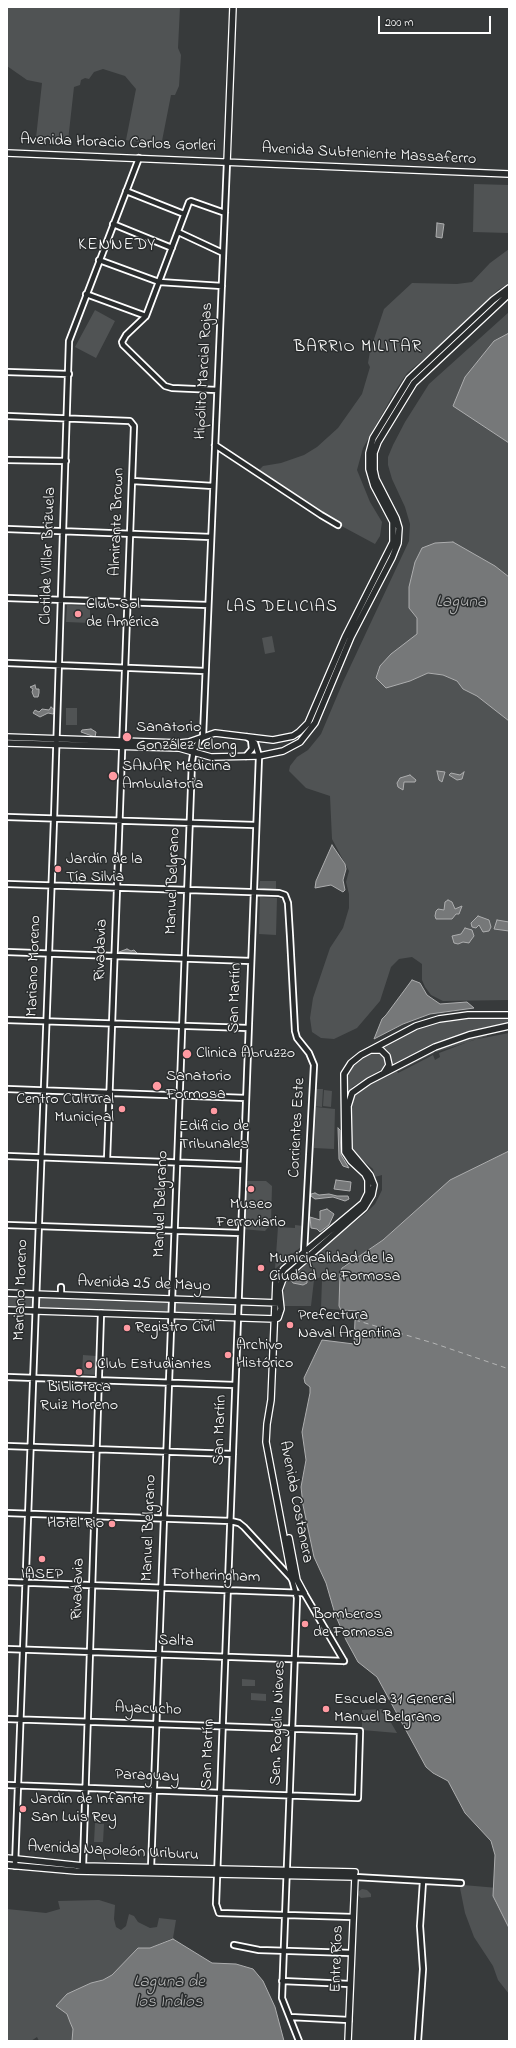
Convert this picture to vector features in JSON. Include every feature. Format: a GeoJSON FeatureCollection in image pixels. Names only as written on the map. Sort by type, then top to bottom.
{"type":"FeatureCollection","features":[{"type":"Feature","properties":{"kind":"main road","name":"Hipólito Marcial Rojas"},"geometry":{"type":"LineString","coordinates":[[227,162],[234,7]]}},
{"type":"Feature","properties":{"kind":"main road","name":"Avenida Horacio Carlos Gorleri"},"geometry":{"type":"LineString","coordinates":[[7,153],[227,162]]}},
{"type":"Feature","properties":{"kind":"main road","name":"Avenida Subteniente Massaferro"},"geometry":{"type":"LineString","coordinates":[[227,162],[509,174]]}},
{"type":"Feature","properties":{"kind":"main road"},"geometry":{"type":"LineString","coordinates":[[7,743],[55,742],[175,745],[215,733],[273,740],[287,738],[300,732],[308,722],[345,637],[393,542],[393,522],[374,486],[369,469],[368,453],[373,438],[409,379],[493,300],[509,288]]}},
{"type":"Feature","properties":{"kind":"main road"},"geometry":{"type":"LineString","coordinates":[[175,745],[211,757],[259,756],[292,748],[312,729],[351,637],[396,551],[399,536],[396,518],[378,483],[374,470],[376,448],[386,427],[414,383],[509,294]]}},
{"type":"Feature","properties":{"kind":"main road"},"geometry":{"type":"LineString","coordinates":[[7,737],[55,742]]}},
{"type":"Feature","properties":{"kind":"main road","name":"Avenida Costanera"},"geometry":{"type":"LineString","coordinates":[[292,1579],[266,1442],[271,1400],[277,1302],[283,1279],[306,1255],[363,1204],[368,1193],[368,1180],[365,1174],[351,1161],[345,1152],[343,1080],[346,1070],[351,1063],[370,1050],[404,1031],[439,1019],[468,1015],[509,1015]]}},
{"type":"Feature","properties":{"kind":"main road","name":"Avenida Costanera"},"geometry":{"type":"LineString","coordinates":[[306,1255],[364,1208],[370,1201],[374,1190],[372,1180],[367,1170],[349,1150],[348,1106],[350,1097],[356,1089],[440,1045],[469,1035],[509,1026]]}},
{"type":"Feature","properties":{"kind":"main road"},"geometry":{"type":"LineString","coordinates":[[370,1050],[380,1050],[387,1056],[389,1064],[384,1073]]}},
{"type":"Feature","properties":{"kind":"main road","name":"Avenida 25 de Mayo"},"geometry":{"type":"LineString","coordinates":[[7,1293],[277,1302]]}},
{"type":"Feature","properties":{"kind":"main road","name":"Avenida 25 de Mayo"},"geometry":{"type":"LineString","coordinates":[[7,1310],[276,1319]]}},
{"type":"Feature","properties":{"kind":"main road","name":"Avenida Costanera"},"geometry":{"type":"LineString","coordinates":[[276,1319],[274,1400],[269,1429],[270,1443],[297,1580],[304,1593]]}},
{"type":"Feature","properties":{"kind":"main road","name":"Avenida Napoleón Uriburu"},"geometry":{"type":"LineString","coordinates":[[7,1858],[82,1866],[218,1872]]}},
{"type":"Feature","properties":{"kind":"main road","name":"Avenida Napoleón Uriburu"},"geometry":{"type":"LineString","coordinates":[[7,1865],[76,1871],[218,1872]]}},
{"type":"Feature","properties":{"kind":"main road"},"geometry":{"type":"LineString","coordinates":[[218,1872],[355,1874]]}},
{"type":"Feature","properties":{"kind":"main road","name":"Entre Ríos"},"geometry":{"type":"LineString","coordinates":[[348,2041],[355,1874]]}},
{"type":"Feature","properties":{"kind":"street","name":"Clotilde Villar Brizuela"},"geometry":{"type":"LineString","coordinates":[[55,742],[69,341],[139,158]]}},
{"type":"Feature","properties":{"kind":"street","name":"Hipólito Marcial Rojas"},"geometry":{"type":"LineString","coordinates":[[203,736],[227,162]]}},
{"type":"Feature","properties":{"kind":"street"},"geometry":{"type":"LineString","coordinates":[[126,191],[184,214]]}},
{"type":"Feature","properties":{"kind":"street"},"geometry":{"type":"LineString","coordinates":[[217,390],[172,388],[165,386],[123,345],[122,342],[126,335],[146,316],[190,200],[225,213]]}},
{"type":"Feature","properties":{"kind":"street"},"geometry":{"type":"LineString","coordinates":[[113,224],[172,248]]}},
{"type":"Feature","properties":{"kind":"street"},"geometry":{"type":"LineString","coordinates":[[178,232],[223,253]]}},
{"type":"Feature","properties":{"kind":"street"},"geometry":{"type":"LineString","coordinates":[[99,260],[159,282],[222,286]]}},
{"type":"Feature","properties":{"kind":"street"},"geometry":{"type":"LineString","coordinates":[[86,294],[146,316]]}},
{"type":"Feature","properties":{"kind":"street"},"geometry":{"type":"LineString","coordinates":[[7,372],[69,374]]}},
{"type":"Feature","properties":{"kind":"street"},"geometry":{"type":"LineString","coordinates":[[7,416],[67,418]]}},
{"type":"Feature","properties":{"kind":"street","name":"Almirante Brown"},"geometry":{"type":"LineString","coordinates":[[67,418],[130,421],[134,423],[123,744]]}},
{"type":"Feature","properties":{"kind":"street"},"geometry":{"type":"LineString","coordinates":[[215,445],[320,516],[338,525]]}},
{"type":"Feature","properties":{"kind":"street"},"geometry":{"type":"LineString","coordinates":[[7,460],[66,461]]}},
{"type":"Feature","properties":{"kind":"street"},"geometry":{"type":"LineString","coordinates":[[132,481],[213,486]]}},
{"type":"Feature","properties":{"kind":"street"},"geometry":{"type":"LineString","coordinates":[[7,529],[211,537]]}},
{"type":"Feature","properties":{"kind":"street"},"geometry":{"type":"LineString","coordinates":[[7,598],[208,605]]}},
{"type":"Feature","properties":{"kind":"street"},"geometry":{"type":"LineString","coordinates":[[7,663],[205,671]]}},
{"type":"Feature","properties":{"kind":"street","name":"Manuel Belgrano"},"geometry":{"type":"LineString","coordinates":[[151,1868],[189,824],[193,752],[203,736]]}},
{"type":"Feature","properties":{"kind":"street"},"geometry":{"type":"LineString","coordinates":[[245,736],[251,739],[257,747],[259,756]]}},
{"type":"Feature","properties":{"kind":"street"},"geometry":{"type":"LineString","coordinates":[[246,756],[252,749],[251,739]]}},
{"type":"Feature","properties":{"kind":"street","name":"Mariano Moreno"},"geometry":{"type":"LineString","coordinates":[[15,1866],[46,1022],[47,954],[54,819],[55,742]]}},
{"type":"Feature","properties":{"kind":"street","name":"Rivadavia"},"geometry":{"type":"LineString","coordinates":[[108,1160],[119,821],[123,744]]}},
{"type":"Feature","properties":{"kind":"street","name":"San Martín"},"geometry":{"type":"LineString","coordinates":[[259,756],[255,825],[216,1904],[219,1913],[285,1915]]}},
{"type":"Feature","properties":{"kind":"street"},"geometry":{"type":"LineString","coordinates":[[7,817],[255,825]]}},
{"type":"Feature","properties":{"kind":"street"},"geometry":{"type":"LineString","coordinates":[[7,884],[253,892]]}},
{"type":"Feature","properties":{"kind":"street","name":"Corrientes Este"},"geometry":{"type":"LineString","coordinates":[[253,892],[279,893],[287,898],[295,1031],[297,1038],[309,1053],[314,1065],[306,1255]]}},
{"type":"Feature","properties":{"kind":"street"},"geometry":{"type":"LineString","coordinates":[[7,952],[251,961]]}},
{"type":"Feature","properties":{"kind":"street"},"geometry":{"type":"LineString","coordinates":[[7,1020],[248,1028]]}},
{"type":"Feature","properties":{"kind":"street"},"geometry":{"type":"LineString","coordinates":[[7,1090],[246,1098]]}},
{"type":"Feature","properties":{"kind":"street"},"geometry":{"type":"LineString","coordinates":[[7,1156],[243,1165]]}},
{"type":"Feature","properties":{"kind":"street"},"geometry":{"type":"LineString","coordinates":[[7,1225],[241,1233]]}},
{"type":"Feature","properties":{"kind":"street"},"geometry":{"type":"LineString","coordinates":[[60,1295],[61,1287]]}},
{"type":"Feature","properties":{"kind":"street","name":"Rivadavia"},"geometry":{"type":"LineString","coordinates":[[82,1866],[101,1313]]}},
{"type":"Feature","properties":{"kind":"street"},"geometry":{"type":"LineString","coordinates":[[7,1377],[235,1385]]}},
{"type":"Feature","properties":{"kind":"street"},"geometry":{"type":"LineString","coordinates":[[7,1446],[233,1454]]}},
{"type":"Feature","properties":{"kind":"street"},"geometry":{"type":"LineString","coordinates":[[7,1513],[231,1521],[239,1523],[244,1527],[292,1579]]}},
{"type":"Feature","properties":{"kind":"street","name":"Sen. Rogelio Nieves"},"geometry":{"type":"LineString","coordinates":[[292,1579],[296,1592],[295,1660],[282,1998],[299,2041]]}},
{"type":"Feature","properties":{"kind":"street","name":"Fotheringham"},"geometry":{"type":"LineString","coordinates":[[7,1582],[304,1593]]}},
{"type":"Feature","properties":{"kind":"street","name":"Salta"},"geometry":{"type":"LineString","coordinates":[[7,1649],[344,1661],[304,1593]]}},
{"type":"Feature","properties":{"kind":"street","name":"Ayacucho"},"geometry":{"type":"LineString","coordinates":[[7,1719],[360,1731],[358,1798]]}},
{"type":"Feature","properties":{"kind":"street","name":"Paraguay"},"geometry":{"type":"LineString","coordinates":[[7,1785],[358,1798]]}},
{"type":"Feature","properties":{"kind":"street"},"geometry":{"type":"LineString","coordinates":[[355,1874],[423,1881],[461,1883]]}},
{"type":"Feature","properties":{"kind":"street"},"geometry":{"type":"LineString","coordinates":[[418,2041],[423,1969],[420,1926],[423,1881]]}},
{"type":"Feature","properties":{"kind":"street"},"geometry":{"type":"LineString","coordinates":[[285,1915],[353,1917]]}},
{"type":"Feature","properties":{"kind":"street"},"geometry":{"type":"LineString","coordinates":[[234,1945],[259,1950],[351,1953]]}},
{"type":"Feature","properties":{"kind":"street"},"geometry":{"type":"LineString","coordinates":[[282,1981],[350,1984]]}},
{"type":"Feature","properties":{"kind":"street"},"geometry":{"type":"LineString","coordinates":[[290,2018],[349,2020]]}},
{"type":"Feature","properties":{"kind":"shaded area"},"geometry":{"type":"Polygon","coordinates":[[[7,7],[180,7],[178,48],[181,55],[179,86],[175,95],[171,95],[161,146],[126,140],[136,89],[125,76],[103,69],[94,72],[89,79],[85,78],[81,80],[80,85],[74,87],[68,141],[36,138],[42,83],[27,80],[7,66],[7,7]]]}},
{"type":"Feature","properties":{"kind":"shaded area"},"geometry":{"type":"Polygon","coordinates":[[[474,184],[509,185],[508,233],[473,232],[474,184]]]}},
{"type":"Feature","properties":{"kind":"shaded area"},"geometry":{"type":"Polygon","coordinates":[[[509,249],[509,283],[498,290],[436,349],[407,373],[363,448],[357,470],[370,502],[382,522],[380,536],[375,544],[321,515],[256,473],[263,466],[281,463],[304,455],[317,447],[338,428],[362,394],[370,367],[368,363],[370,351],[384,309],[412,283],[457,284],[472,282],[490,263],[509,249]]]}},
{"type":"Feature","properties":{"kind":"shaded area"},"geometry":{"type":"Polygon","coordinates":[[[95,310],[115,321],[96,358],[75,347],[95,310]]]}},
{"type":"Feature","properties":{"kind":"shaded area"},"geometry":{"type":"Polygon","coordinates":[[[509,312],[509,333],[494,341],[484,355],[493,432],[509,443],[509,577],[495,566],[478,558],[409,608],[417,618],[417,634],[406,644],[410,681],[428,673],[443,675],[457,681],[463,689],[477,696],[509,721],[509,1000],[443,1001],[431,995],[425,987],[422,980],[422,964],[412,957],[399,959],[391,967],[380,1001],[357,1028],[334,1039],[321,1038],[312,1032],[310,1018],[313,998],[330,948],[343,928],[349,908],[349,894],[346,882],[349,871],[332,839],[330,796],[306,788],[289,771],[290,766],[297,757],[308,750],[321,734],[343,682],[409,541],[410,524],[405,507],[392,479],[388,465],[388,457],[393,445],[405,422],[429,384],[509,312]]]}},
{"type":"Feature","properties":{"kind":"shaded area","name":"Club Sol de América"},"geometry":{"type":"Polygon","coordinates":[[[67,605],[90,606],[90,623],[66,622],[67,605]]]}},
{"type":"Feature","properties":{"kind":"shaded area"},"geometry":{"type":"Polygon","coordinates":[[[272,636],[275,652],[265,654],[262,638],[272,636]]]}},
{"type":"Feature","properties":{"kind":"shaded area"},"geometry":{"type":"Polygon","coordinates":[[[66,708],[77,708],[77,725],[66,725],[66,708]]]}},
{"type":"Feature","properties":{"kind":"shaded area"},"geometry":{"type":"Polygon","coordinates":[[[260,881],[276,881],[276,890],[259,890],[260,881]]]}},
{"type":"Feature","properties":{"kind":"shaded area"},"geometry":{"type":"Polygon","coordinates":[[[260,897],[277,898],[276,935],[259,934],[260,897]]]}},
{"type":"Feature","properties":{"kind":"shaded area"},"geometry":{"type":"Polygon","coordinates":[[[509,1017],[509,1024],[474,1031],[436,1043],[392,1065],[388,1051],[381,1045],[429,1024],[456,1018],[509,1017]]]}},
{"type":"Feature","properties":{"kind":"shaded area"},"geometry":{"type":"Polygon","coordinates":[[[486,1032],[487,1036],[436,1052],[435,1049],[486,1032]]]}},
{"type":"Feature","properties":{"kind":"shaded area"},"geometry":{"type":"Polygon","coordinates":[[[509,1033],[509,1151],[450,1180],[383,1240],[358,1258],[344,1265],[340,1273],[339,1302],[341,1310],[321,1308],[321,1277],[314,1280],[311,1306],[283,1306],[285,1282],[302,1268],[308,1260],[367,1212],[375,1204],[382,1190],[382,1175],[375,1177],[373,1169],[352,1151],[351,1103],[355,1095],[362,1089],[396,1069],[398,1073],[433,1055],[435,1060],[440,1057],[439,1053],[473,1040],[509,1033]]]}},
{"type":"Feature","properties":{"kind":"shaded area"},"geometry":{"type":"Polygon","coordinates":[[[433,1050],[434,1053],[399,1071],[397,1068],[433,1050]]]}},
{"type":"Feature","properties":{"kind":"shaded area"},"geometry":{"type":"Polygon","coordinates":[[[370,1052],[383,1055],[385,1057],[385,1067],[352,1087],[346,1097],[348,1072],[352,1065],[370,1052]]]}},
{"type":"Feature","properties":{"kind":"shaded area"},"geometry":{"type":"Polygon","coordinates":[[[315,1089],[323,1089],[322,1107],[313,1106],[315,1089]]]}},
{"type":"Feature","properties":{"kind":"shaded area"},"geometry":{"type":"Polygon","coordinates":[[[324,1090],[332,1091],[331,1107],[323,1106],[324,1090]]]}},
{"type":"Feature","properties":{"kind":"shaded area"},"geometry":{"type":"Polygon","coordinates":[[[316,1107],[335,1109],[334,1149],[314,1148],[316,1107]]]}},
{"type":"Feature","properties":{"kind":"shaded area"},"geometry":{"type":"Polygon","coordinates":[[[243,1181],[266,1181],[272,1186],[271,1224],[265,1231],[241,1229],[243,1181]]]}},
{"type":"Feature","properties":{"kind":"shaded area"},"geometry":{"type":"Polygon","coordinates":[[[295,1225],[303,1226],[302,1246],[275,1269],[278,1227],[295,1228],[295,1225]]]}},
{"type":"Feature","properties":{"kind":"shaded area"},"geometry":{"type":"Polygon","coordinates":[[[7,1296],[238,1304],[237,1314],[7,1307],[7,1296]]]}},
{"type":"Feature","properties":{"kind":"shaded area","name":"Club Estudiantes"},"geometry":{"type":"Polygon","coordinates":[[[83,1355],[96,1356],[96,1375],[82,1374],[83,1355]]]}},
{"type":"Feature","properties":{"kind":"shaded area"},"geometry":{"type":"Polygon","coordinates":[[[242,1679],[255,1680],[255,1686],[242,1686],[242,1679]]]}},
{"type":"Feature","properties":{"kind":"shaded area"},"geometry":{"type":"Polygon","coordinates":[[[251,1693],[266,1694],[266,1701],[251,1700],[251,1693]]]}},
{"type":"Feature","properties":{"kind":"shaded area"},"geometry":{"type":"Polygon","coordinates":[[[383,1709],[397,1733],[362,1730],[362,1710],[383,1709]]]}},
{"type":"Feature","properties":{"kind":"shaded area"},"geometry":{"type":"Polygon","coordinates":[[[95,1823],[104,1824],[103,1842],[94,1842],[95,1823]]]}},
{"type":"Feature","properties":{"kind":"shaded area"},"geometry":{"type":"Polygon","coordinates":[[[463,1885],[498,1888],[494,1894],[495,1901],[509,1928],[509,1994],[498,1980],[493,1966],[474,1937],[465,1913],[460,1888],[463,1885]]]}},
{"type":"Feature","properties":{"kind":"shaded area"},"geometry":{"type":"Polygon","coordinates":[[[362,1889],[367,1890],[371,1894],[371,1897],[361,1898],[358,1895],[359,1891],[362,1889]]]}},
{"type":"Feature","properties":{"kind":"shaded area"},"geometry":{"type":"Polygon","coordinates":[[[99,1900],[115,1905],[114,1919],[116,1927],[121,1930],[126,1926],[129,1914],[134,1916],[138,1922],[150,1928],[157,1927],[159,1918],[176,1920],[173,1938],[150,1948],[138,1949],[113,1977],[91,1983],[56,2006],[67,2014],[73,2029],[72,2041],[39,2041],[37,2037],[31,2041],[7,2041],[7,1909],[46,1913],[60,1909],[58,1901],[99,1900]]]}},
{"type":"Feature","properties":{"kind":"water"},"geometry":{"type":"Polygon","coordinates":[[[437,223],[444,224],[442,238],[436,237],[437,223]]]}},
{"type":"Feature","properties":{"kind":"water"},"geometry":{"type":"Polygon","coordinates":[[[509,333],[509,443],[453,406],[465,377],[494,341],[509,333]]]}},
{"type":"Feature","properties":{"kind":"water","name":"Laguna"},"geometry":{"type":"Polygon","coordinates":[[[453,542],[495,566],[509,577],[509,721],[477,696],[463,689],[457,681],[443,675],[428,673],[410,681],[386,688],[376,678],[380,666],[391,654],[417,634],[417,618],[409,608],[409,587],[415,562],[422,548],[435,543],[453,542]]]}},
{"type":"Feature","properties":{"kind":"water"},"geometry":{"type":"Polygon","coordinates":[[[35,685],[36,689],[39,689],[38,697],[34,697],[32,692],[33,689],[30,687],[35,685]]]}},
{"type":"Feature","properties":{"kind":"water"},"geometry":{"type":"Polygon","coordinates":[[[51,707],[56,711],[53,714],[48,713],[40,717],[33,713],[35,710],[39,712],[42,709],[49,710],[51,707]]]}},
{"type":"Feature","properties":{"kind":"water"},"geometry":{"type":"Polygon","coordinates":[[[91,729],[96,732],[95,737],[81,732],[82,730],[91,729]]]}},
{"type":"Feature","properties":{"kind":"water"},"geometry":{"type":"Polygon","coordinates":[[[437,771],[445,772],[442,782],[439,780],[437,771]]]}},
{"type":"Feature","properties":{"kind":"water"},"geometry":{"type":"Polygon","coordinates":[[[464,772],[462,779],[457,780],[449,775],[451,773],[460,775],[464,772]]]}},
{"type":"Feature","properties":{"kind":"water"},"geometry":{"type":"Polygon","coordinates":[[[410,775],[416,780],[415,782],[404,782],[403,790],[398,787],[397,783],[400,778],[410,775]]]}},
{"type":"Feature","properties":{"kind":"water"},"geometry":{"type":"Polygon","coordinates":[[[332,845],[345,864],[346,869],[343,880],[345,890],[343,892],[331,885],[315,888],[316,881],[332,845]]]}},
{"type":"Feature","properties":{"kind":"water"},"geometry":{"type":"Polygon","coordinates":[[[448,900],[452,902],[455,909],[462,906],[459,914],[456,914],[452,919],[436,919],[436,911],[438,909],[444,910],[445,902],[448,900]]]}},
{"type":"Feature","properties":{"kind":"water"},"geometry":{"type":"Polygon","coordinates":[[[478,916],[489,920],[491,927],[489,931],[483,932],[479,925],[476,928],[472,927],[471,923],[478,916]]]}},
{"type":"Feature","properties":{"kind":"water"},"geometry":{"type":"Polygon","coordinates":[[[497,920],[509,922],[509,931],[494,929],[497,920]]]}},
{"type":"Feature","properties":{"kind":"water"},"geometry":{"type":"Polygon","coordinates":[[[465,928],[472,930],[474,936],[469,943],[454,943],[452,936],[461,934],[465,928]]]}},
{"type":"Feature","properties":{"kind":"water"},"geometry":{"type":"Polygon","coordinates":[[[127,949],[131,951],[134,950],[137,953],[132,955],[119,952],[127,949]]]}},
{"type":"Feature","properties":{"kind":"water"},"geometry":{"type":"Polygon","coordinates":[[[412,980],[420,983],[427,995],[440,1004],[467,1002],[474,1008],[430,1014],[403,1024],[374,1039],[382,1019],[412,980]]]}},
{"type":"Feature","properties":{"kind":"water"},"geometry":{"type":"Polygon","coordinates":[[[338,1128],[340,1130],[341,1155],[349,1168],[343,1166],[339,1159],[338,1128]]]}},
{"type":"Feature","properties":{"kind":"water"},"geometry":{"type":"Polygon","coordinates":[[[509,1151],[509,1928],[493,1896],[495,1855],[491,1841],[465,1813],[448,1781],[433,1773],[426,1767],[377,1677],[358,1662],[346,1640],[335,1614],[326,1583],[314,1557],[303,1505],[301,1487],[306,1460],[302,1432],[310,1393],[310,1387],[305,1383],[304,1378],[322,1340],[354,1344],[355,1320],[358,1311],[341,1310],[339,1306],[340,1273],[342,1268],[383,1240],[450,1180],[509,1151]]]}},
{"type":"Feature","properties":{"kind":"water"},"geometry":{"type":"Polygon","coordinates":[[[336,1180],[351,1182],[350,1191],[334,1189],[336,1180]]]}},
{"type":"Feature","properties":{"kind":"water"},"geometry":{"type":"Polygon","coordinates":[[[315,1193],[319,1195],[329,1194],[348,1196],[349,1199],[345,1201],[333,1197],[315,1199],[311,1196],[311,1194],[315,1193]]]}},
{"type":"Feature","properties":{"kind":"water"},"geometry":{"type":"Polygon","coordinates":[[[327,1209],[334,1214],[329,1225],[320,1232],[317,1229],[311,1228],[310,1217],[320,1220],[320,1211],[327,1209]]]}},
{"type":"Feature","properties":{"kind":"water"},"geometry":{"type":"Polygon","coordinates":[[[300,1272],[306,1275],[307,1283],[303,1285],[293,1283],[291,1280],[295,1274],[300,1272]]]}},
{"type":"Feature","properties":{"kind":"water","name":"Laguna de los Indios"},"geometry":{"type":"Polygon","coordinates":[[[173,1939],[212,1963],[236,1964],[253,1969],[263,1981],[275,2007],[284,2041],[72,2041],[73,2029],[67,2014],[56,2006],[67,1994],[112,1975],[138,1948],[150,1948],[173,1939]]]}},
{"type":"Feature","properties":{"kind":"ferry route"},"geometry":{"type":"LineString","coordinates":[[355,1320],[433,1343],[509,1369]]}},
{"type":"Feature","properties":{"kind":"place","name":"Club Sol de América"},"geometry":{"type":"Point","coordinates":[78,614]}},
{"type":"Feature","properties":{"kind":"place","name":"Sanatorio González Lelong"},"geometry":{"type":"Point","coordinates":[127,737]}},
{"type":"Feature","properties":{"kind":"place","name":"SANAR Medicina Ambulatoria"},"geometry":{"type":"Point","coordinates":[113,776]}},
{"type":"Feature","properties":{"kind":"place","name":"Jardín de la Tía Silvia"},"geometry":{"type":"Point","coordinates":[58,869]}},
{"type":"Feature","properties":{"kind":"place","name":"Clinica Abruzzo"},"geometry":{"type":"Point","coordinates":[187,1054]}},
{"type":"Feature","properties":{"kind":"place","name":"Sanatorio Formosa"},"geometry":{"type":"Point","coordinates":[157,1086]}},
{"type":"Feature","properties":{"kind":"place","name":"Centro Cultural Municipal"},"geometry":{"type":"Point","coordinates":[122,1109]}},
{"type":"Feature","properties":{"kind":"place","name":"Edificio de Tribunales"},"geometry":{"type":"Point","coordinates":[214,1111]}},
{"type":"Feature","properties":{"kind":"place","name":"Museo Ferroviario"},"geometry":{"type":"Point","coordinates":[251,1189]}},
{"type":"Feature","properties":{"kind":"place","name":"Municipalidad de la Ciudad de Formosa"},"geometry":{"type":"Point","coordinates":[261,1268]}},
{"type":"Feature","properties":{"kind":"place","name":"Prefectura Naval Argentina"},"geometry":{"type":"Point","coordinates":[290,1325]}},
{"type":"Feature","properties":{"kind":"place","name":"Registro Civil"},"geometry":{"type":"Point","coordinates":[127,1328]}},
{"type":"Feature","properties":{"kind":"place","name":"Archivo Histórico"},"geometry":{"type":"Point","coordinates":[228,1355]}},
{"type":"Feature","properties":{"kind":"place","name":"Club Estudiantes"},"geometry":{"type":"Point","coordinates":[89,1365]}},
{"type":"Feature","properties":{"kind":"place","name":"Biblioteca Ruiz Moreno"},"geometry":{"type":"Point","coordinates":[79,1372]}},
{"type":"Feature","properties":{"kind":"place","name":"Hotel Rio"},"geometry":{"type":"Point","coordinates":[112,1524]}},
{"type":"Feature","properties":{"kind":"place","name":"IASEP"},"geometry":{"type":"Point","coordinates":[42,1559]}},
{"type":"Feature","properties":{"kind":"place","name":"Bomberos de Formosa"},"geometry":{"type":"Point","coordinates":[305,1624]}},
{"type":"Feature","properties":{"kind":"place","name":"Escuela 31 General Manuel Belgrano"},"geometry":{"type":"Point","coordinates":[326,1709]}},
{"type":"Feature","properties":{"kind":"place","name":"Jardín de Infante San Luis Rey"},"geometry":{"type":"Point","coordinates":[23,1809]}},
{"type":"Feature","properties":{"kind":"district","name":"KENNEDY"},"geometry":{"type":"Point","coordinates":[117,246]}},
{"type":"Feature","properties":{"kind":"district","name":"BARRIO MILITAR"},"geometry":{"type":"Point","coordinates":[358,348]}},
{"type":"Feature","properties":{"kind":"district","name":"LAS DELICIAS"},"geometry":{"type":"Point","coordinates":[282,608]}}]}
